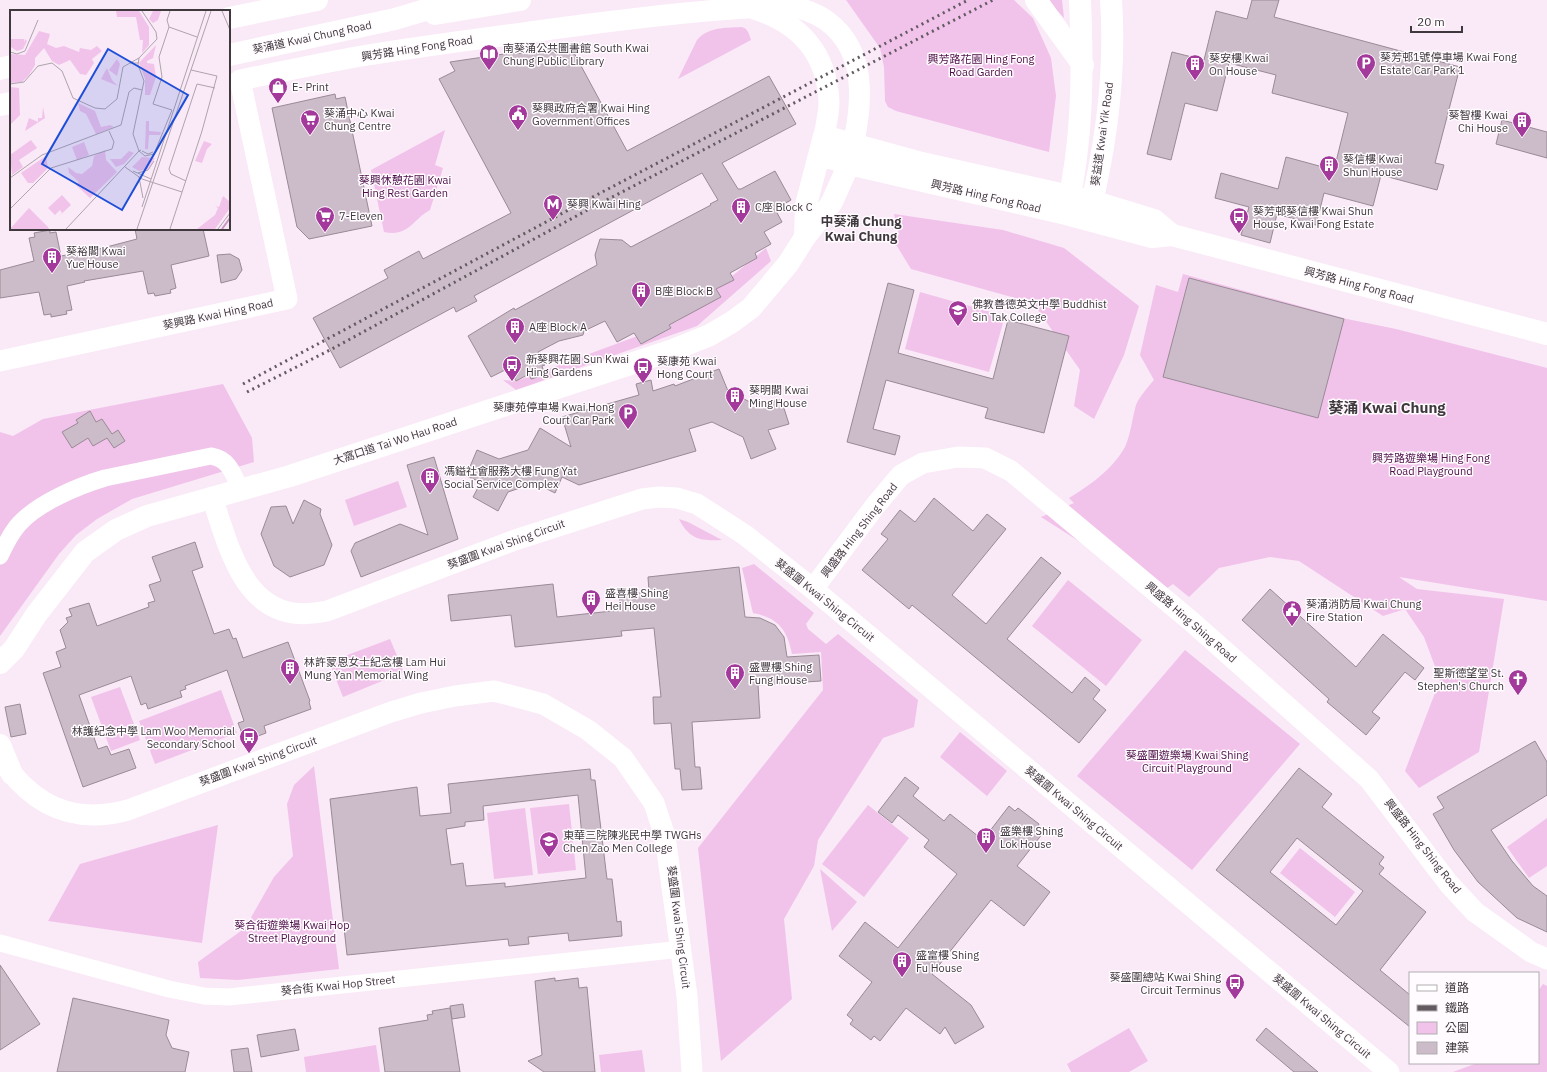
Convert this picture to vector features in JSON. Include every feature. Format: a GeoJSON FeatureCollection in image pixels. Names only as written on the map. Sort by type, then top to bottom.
{"type":"FeatureCollection","features":[{"type":"Feature","properties":{"kind":"main road"},"geometry":{"type":"LineString","coordinates":[[230,18],[317,0]]}},
{"type":"Feature","properties":{"kind":"main road","name":"葵涌道 Kwai Chung Road"},"geometry":{"type":"LineString","coordinates":[[395,19],[459,0]]}},
{"type":"Feature","properties":{"kind":"main road","name":"葵涌道 Kwai Chung Road"},"geometry":{"type":"LineString","coordinates":[[230,55],[395,19],[520,0]]}},
{"type":"Feature","properties":{"kind":"main road"},"geometry":{"type":"LineString","coordinates":[[1036,0],[1083,65]]}},
{"type":"Feature","properties":{"kind":"main road","name":"葵益道 Kwai Yik Road"},"geometry":{"type":"LineString","coordinates":[[1068,205],[1081,108],[1083,65],[1080,0]]}},
{"type":"Feature","properties":{"kind":"main road","name":"葵益道 Kwai Yik Road"},"geometry":{"type":"LineString","coordinates":[[1090,211],[1099,171],[1110,90],[1116,6]]}},
{"type":"Feature","properties":{"kind":"main road"},"geometry":{"type":"LineString","coordinates":[[0,69],[10,66]]}},
{"type":"Feature","properties":{"kind":"main road"},"geometry":{"type":"LineString","coordinates":[[0,105],[10,103]]}},
{"type":"Feature","properties":{"kind":"main road","name":"興芳路 Hing Fong Road"},"geometry":{"type":"LineString","coordinates":[[822,146],[854,143],[1090,211],[1154,220],[1172,235],[1547,334]]}},
{"type":"Feature","properties":{"kind":"main road"},"geometry":{"type":"LineString","coordinates":[[805,237],[806,205],[822,146]]}},
{"type":"Feature","properties":{"kind":"main road","name":"興芳路 Hing Fong Road"},"geometry":{"type":"LineString","coordinates":[[849,164],[1068,205]]}},
{"type":"Feature","properties":{"kind":"main road","name":"大窩口道 Tai Wo Hau Road"},"geometry":{"type":"LineString","coordinates":[[0,673],[7,656],[36,615],[85,552],[116,530],[147,516],[297,473],[673,350],[710,335],[732,322],[751,308],[788,264],[805,237],[832,202],[849,164]]}},
{"type":"Feature","properties":{"kind":"main road"},"geometry":{"type":"LineString","coordinates":[[0,745],[6,769]]}},
{"type":"Feature","properties":{"kind":"street","name":"興芳路 Hing Fong Road"},"geometry":{"type":"LineString","coordinates":[[234,81],[360,56],[440,44],[719,8],[749,8],[773,4],[788,5],[826,20],[840,34],[854,58],[860,76],[860,103],[854,143]]}},
{"type":"Feature","properties":{"kind":"street","name":"興芳路 Hing Fong Road"},"geometry":{"type":"LineString","coordinates":[[749,8],[772,15],[790,25],[806,40],[822,62],[829,103],[822,146],[849,164]]}},
{"type":"Feature","properties":{"kind":"street","name":"葵興路 Kwai Hing Road"},"geometry":{"type":"LineString","coordinates":[[0,361],[287,299],[234,81]]}},
{"type":"Feature","properties":{"kind":"street"},"geometry":{"type":"LineString","coordinates":[[849,164],[854,143]]}},
{"type":"Feature","properties":{"kind":"street"},"geometry":{"type":"LineString","coordinates":[[0,556],[7,541],[19,524],[39,507],[89,483],[105,478],[210,456],[222,459],[231,468],[240,489]]}},
{"type":"Feature","properties":{"kind":"street","name":"興盛路 Hing Shing Road"},"geometry":{"type":"LineString","coordinates":[[813,589],[874,506],[901,475],[923,463],[958,457],[985,458],[1011,471],[1192,622],[1369,779],[1450,884],[1475,912],[1531,952],[1547,959]]}},
{"type":"Feature","properties":{"kind":"street","name":"葵盛圍 Kwai Shing Circuit"},"geometry":{"type":"LineString","coordinates":[[212,497],[229,551],[243,579],[259,597],[273,605],[292,613],[315,614],[327,612],[515,540],[628,503],[658,497],[678,498],[698,504],[745,535],[813,589],[1389,1072]]}},
{"type":"Feature","properties":{"kind":"street","name":"葵盛圍 Kwai Shing Circuit"},"geometry":{"type":"LineString","coordinates":[[0,757],[6,769],[52,807],[72,813],[91,816],[112,814],[391,712],[421,703],[456,696],[494,692],[543,704],[588,730],[623,758],[646,789],[660,816],[666,836],[682,949],[692,1072]]}},
{"type":"Feature","properties":{"kind":"street","name":"葵合街 Kwai Hop Street"},"geometry":{"type":"LineString","coordinates":[[0,943],[169,989],[204,996],[229,997],[682,949]]}},
{"type":"Feature","properties":{"kind":"green space","name":"興芳路花園 Hing Fong Road Garden"},"geometry":{"type":"Polygon","coordinates":[[[846,0],[1014,0],[1033,18],[1051,58],[1056,96],[1049,152],[896,111],[888,107],[885,101],[884,67],[880,48],[846,0]]]}},
{"type":"Feature","properties":{"kind":"green space"},"geometry":{"type":"Polygon","coordinates":[[[1047,0],[1062,0],[1064,18],[1047,0]]]}},
{"type":"Feature","properties":{"kind":"green space"},"geometry":{"type":"Polygon","coordinates":[[[741,27],[747,30],[751,40],[678,79],[697,40],[701,36],[711,30],[741,27]]]}},
{"type":"Feature","properties":{"kind":"green space","name":"葵興休憩花園 Kwai Hing Rest Garden"},"geometry":{"type":"Polygon","coordinates":[[[445,130],[435,165],[443,168],[430,210],[405,230],[392,233],[384,232],[371,170],[445,130]]]}},
{"type":"Feature","properties":{"kind":"green space"},"geometry":{"type":"Polygon","coordinates":[[[894,214],[1003,230],[1064,248],[1139,306],[1124,355],[1094,419],[1074,406],[1080,370],[1033,303],[911,269],[892,238],[899,235],[894,214]]]}},
{"type":"Feature","properties":{"kind":"green space"},"geometry":{"type":"Polygon","coordinates":[[[766,248],[771,261],[697,326],[516,390],[503,380],[516,381],[678,321],[766,248]]]}},
{"type":"Feature","properties":{"kind":"green space","name":"興芳路遊樂場 Hing Fong Road Playground"},"geometry":{"type":"Polygon","coordinates":[[[1183,274],[1347,319],[1396,329],[1547,368],[1547,601],[1399,577],[1417,589],[1504,599],[1479,752],[1419,788],[1405,771],[1440,680],[1424,637],[1405,609],[1383,616],[1299,561],[1270,557],[1219,568],[1189,597],[1173,584],[1160,593],[1041,517],[1074,503],[1069,498],[1107,470],[1125,447],[1137,402],[1154,380],[1140,355],[1156,285],[1178,292],[1183,274]]]}},
{"type":"Feature","properties":{"kind":"green space"},"geometry":{"type":"Polygon","coordinates":[[[920,292],[1005,316],[989,372],[905,349],[920,292]]]}},
{"type":"Feature","properties":{"kind":"green space"},"geometry":{"type":"Polygon","coordinates":[[[223,384],[252,438],[254,462],[132,499],[97,519],[76,535],[59,554],[0,636],[0,432],[13,436],[43,419],[223,384]]]}},
{"type":"Feature","properties":{"kind":"green space"},"geometry":{"type":"Polygon","coordinates":[[[398,481],[407,507],[354,526],[345,500],[398,481]]]}},
{"type":"Feature","properties":{"kind":"green space"},"geometry":{"type":"Polygon","coordinates":[[[679,519],[688,522],[722,540],[697,538],[687,531],[679,519]]]}},
{"type":"Feature","properties":{"kind":"green space"},"geometry":{"type":"Polygon","coordinates":[[[754,564],[814,613],[806,624],[808,629],[826,644],[838,634],[918,700],[914,727],[883,738],[818,840],[814,866],[784,919],[792,999],[721,1061],[698,848],[823,690],[821,652],[792,654],[784,631],[780,626],[769,618],[753,613],[742,568],[754,564]]]}},
{"type":"Feature","properties":{"kind":"green space"},"geometry":{"type":"Polygon","coordinates":[[[1068,580],[1142,640],[1106,686],[1032,626],[1068,580]]]}},
{"type":"Feature","properties":{"kind":"green space"},"geometry":{"type":"Polygon","coordinates":[[[390,639],[404,672],[343,697],[329,662],[390,639]]]}},
{"type":"Feature","properties":{"kind":"green space","name":"葵盛圍遊樂場 Kwai Shing Circuit Playground"},"geometry":{"type":"Polygon","coordinates":[[[1185,650],[1300,744],[1192,870],[1077,776],[1185,650]]]}},
{"type":"Feature","properties":{"kind":"green space"},"geometry":{"type":"Polygon","coordinates":[[[120,687],[140,740],[111,751],[91,697],[120,687]]]}},
{"type":"Feature","properties":{"kind":"green space"},"geometry":{"type":"Polygon","coordinates":[[[221,690],[237,733],[155,764],[139,721],[221,690]]]}},
{"type":"Feature","properties":{"kind":"green space"},"geometry":{"type":"Polygon","coordinates":[[[960,732],[1007,771],[987,796],[940,757],[960,732]]]}},
{"type":"Feature","properties":{"kind":"green space","name":"葵合街遊樂場 Kwai Hop Street Playground"},"geometry":{"type":"Polygon","coordinates":[[[314,766],[339,969],[238,980],[200,978],[198,962],[245,928],[274,877],[293,856],[287,804],[294,785],[314,766]]]}},
{"type":"Feature","properties":{"kind":"green space"},"geometry":{"type":"Polygon","coordinates":[[[569,804],[576,870],[538,874],[530,808],[569,804]]]}},
{"type":"Feature","properties":{"kind":"green space"},"geometry":{"type":"Polygon","coordinates":[[[868,805],[909,838],[864,897],[822,864],[868,805]]]}},
{"type":"Feature","properties":{"kind":"green space"},"geometry":{"type":"Polygon","coordinates":[[[525,808],[533,875],[494,879],[487,813],[525,808]]]}},
{"type":"Feature","properties":{"kind":"green space"},"geometry":{"type":"Polygon","coordinates":[[[1547,818],[1547,866],[1529,878],[1507,847],[1547,818]]]}},
{"type":"Feature","properties":{"kind":"green space"},"geometry":{"type":"Polygon","coordinates":[[[218,825],[202,943],[48,921],[80,864],[218,825]]]}},
{"type":"Feature","properties":{"kind":"green space"},"geometry":{"type":"Polygon","coordinates":[[[1300,848],[1355,892],[1335,917],[1280,873],[1300,848]]]}},
{"type":"Feature","properties":{"kind":"green space"},"geometry":{"type":"Polygon","coordinates":[[[820,869],[857,902],[832,931],[820,869]]]}},
{"type":"Feature","properties":{"kind":"green space"},"geometry":{"type":"Polygon","coordinates":[[[1543,984],[1547,986],[1547,1072],[1453,1072],[1474,1064],[1539,1064],[1539,990],[1543,984]]]}},
{"type":"Feature","properties":{"kind":"green space"},"geometry":{"type":"Polygon","coordinates":[[[1129,1028],[1148,1061],[1129,1072],[1071,1072],[1067,1064],[1129,1028]]]}},
{"type":"Feature","properties":{"kind":"green space"},"geometry":{"type":"Polygon","coordinates":[[[376,1045],[380,1072],[306,1072],[304,1057],[376,1045]]]}},
{"type":"Feature","properties":{"kind":"green space"},"geometry":{"type":"Polygon","coordinates":[[[642,1050],[645,1072],[601,1072],[599,1055],[642,1050]]]}},
{"type":"Feature","properties":{"kind":"building"},"geometry":{"type":"Polygon","coordinates":[[[1252,0],[1279,0],[1274,17],[1460,67],[1435,163],[1444,165],[1437,190],[1381,175],[1373,206],[1324,193],[1316,225],[1277,214],[1270,243],[1241,235],[1249,207],[1215,198],[1221,173],[1278,189],[1286,157],[1334,170],[1348,113],[1272,93],[1276,75],[1229,63],[1217,111],[1185,103],[1171,160],[1147,154],[1172,52],[1204,60],[1216,11],[1247,19],[1252,0]]]}},
{"type":"Feature","properties":{"kind":"building"},"geometry":{"type":"Polygon","coordinates":[[[573,51],[627,151],[769,76],[796,124],[722,163],[738,189],[741,189],[775,171],[791,200],[775,209],[782,222],[764,232],[771,244],[755,253],[757,258],[730,273],[734,280],[716,289],[721,297],[669,325],[671,328],[641,344],[634,333],[617,342],[605,321],[584,331],[583,335],[559,341],[538,352],[545,365],[542,366],[545,375],[531,379],[529,374],[516,381],[509,368],[491,377],[468,336],[514,308],[515,310],[597,265],[595,255],[600,239],[622,240],[631,247],[711,205],[710,204],[718,200],[702,173],[474,296],[477,301],[456,312],[454,307],[340,368],[313,318],[388,278],[384,270],[419,251],[423,259],[511,213],[439,79],[455,71],[450,62],[504,54],[573,51]]]}},
{"type":"Feature","properties":{"kind":"building"},"geometry":{"type":"Polygon","coordinates":[[[335,94],[336,99],[345,97],[372,226],[309,239],[297,227],[272,108],[335,94]]]}},
{"type":"Feature","properties":{"kind":"building","name":"葵智樓 Kwai Chi House"},"geometry":{"type":"Polygon","coordinates":[[[1502,120],[1547,132],[1547,158],[1496,144],[1502,120]]]}},
{"type":"Feature","properties":{"kind":"building"},"geometry":{"type":"Polygon","coordinates":[[[50,230],[50,233],[56,232],[61,256],[99,249],[137,239],[135,230],[203,230],[209,256],[171,265],[176,288],[170,290],[171,293],[155,296],[154,293],[148,294],[143,271],[84,281],[85,282],[67,286],[72,310],[66,311],[67,314],[51,317],[51,314],[44,315],[39,292],[0,298],[0,270],[34,261],[29,238],[35,237],[34,233],[50,230]]]}},
{"type":"Feature","properties":{"kind":"building"},"geometry":{"type":"Polygon","coordinates":[[[230,254],[239,259],[242,270],[236,279],[221,283],[217,255],[230,254]]]}},
{"type":"Feature","properties":{"kind":"building"},"geometry":{"type":"Polygon","coordinates":[[[1189,278],[1344,319],[1318,418],[1163,377],[1189,278]]]}},
{"type":"Feature","properties":{"kind":"building"},"geometry":{"type":"Polygon","coordinates":[[[888,283],[914,290],[898,353],[993,379],[1008,320],[1069,336],[1044,433],[985,418],[988,408],[886,380],[873,429],[900,436],[895,455],[847,442],[888,283]]]}},
{"type":"Feature","properties":{"kind":"building"},"geometry":{"type":"Polygon","coordinates":[[[719,369],[728,391],[758,406],[781,399],[789,424],[768,430],[776,449],[751,459],[743,437],[712,422],[689,429],[696,451],[579,485],[562,477],[555,493],[535,483],[508,492],[498,511],[473,497],[481,482],[466,476],[477,450],[499,459],[528,450],[540,428],[571,447],[562,417],[639,395],[636,384],[651,380],[653,391],[674,384],[675,386],[719,369]]]}},
{"type":"Feature","properties":{"kind":"building"},"geometry":{"type":"Polygon","coordinates":[[[90,411],[96,422],[102,419],[112,434],[118,430],[125,441],[114,448],[107,438],[93,446],[88,438],[72,448],[62,432],[78,423],[76,420],[90,411]]]}},
{"type":"Feature","properties":{"kind":"building","name":"馮鎰社會服務大樓 Fung Yat Social Service Complex"},"geometry":{"type":"Polygon","coordinates":[[[434,457],[458,539],[361,577],[351,551],[355,543],[400,524],[428,535],[407,465],[434,457]]]}},
{"type":"Feature","properties":{"kind":"building"},"geometry":{"type":"Polygon","coordinates":[[[934,498],[973,531],[987,514],[1006,529],[952,595],[986,624],[1041,557],[1061,573],[1007,639],[1072,693],[1085,677],[1100,690],[1093,699],[1106,710],[1079,743],[912,605],[909,609],[862,570],[888,539],[881,534],[900,510],[915,522],[934,498]]]}},
{"type":"Feature","properties":{"kind":"building"},"geometry":{"type":"Polygon","coordinates":[[[304,500],[321,509],[320,514],[332,545],[324,565],[290,577],[274,566],[261,534],[271,507],[286,506],[293,524],[304,500]]]}},
{"type":"Feature","properties":{"kind":"building"},"geometry":{"type":"Polygon","coordinates":[[[195,542],[203,567],[192,571],[214,634],[229,629],[233,639],[236,638],[243,658],[288,642],[310,701],[311,709],[264,726],[266,733],[245,741],[238,723],[244,721],[227,670],[185,686],[186,689],[180,691],[182,697],[148,709],[146,703],[141,705],[131,676],[79,695],[98,749],[107,746],[111,755],[129,749],[136,768],[83,787],[43,673],[61,667],[56,652],[66,648],[60,630],[68,622],[66,618],[72,616],[69,609],[89,603],[97,626],[149,607],[148,603],[155,601],[149,585],[161,581],[152,557],[195,542]]]}},
{"type":"Feature","properties":{"kind":"building"},"geometry":{"type":"Polygon","coordinates":[[[739,567],[745,617],[760,618],[775,625],[784,637],[787,657],[819,655],[821,681],[758,685],[760,718],[692,722],[695,767],[700,767],[702,789],[682,790],[680,769],[675,769],[671,723],[654,724],[653,697],[661,697],[654,628],[621,631],[622,636],[515,647],[511,615],[451,621],[448,595],[553,584],[557,617],[621,610],[619,595],[649,592],[648,577],[739,567]]]}},
{"type":"Feature","properties":{"kind":"building"},"geometry":{"type":"Polygon","coordinates":[[[1270,589],[1356,667],[1383,634],[1424,668],[1415,680],[1405,672],[1372,712],[1380,718],[1366,735],[1327,702],[1329,699],[1242,620],[1270,589]]]}},
{"type":"Feature","properties":{"kind":"building"},"geometry":{"type":"Polygon","coordinates":[[[20,704],[26,734],[11,737],[5,707],[20,704]]]}},
{"type":"Feature","properties":{"kind":"building"},"geometry":{"type":"Polygon","coordinates":[[[1535,741],[1547,762],[1547,795],[1491,830],[1512,861],[1533,886],[1547,896],[1547,932],[1517,918],[1478,882],[1454,850],[1433,814],[1444,808],[1437,797],[1535,741]]]}},
{"type":"Feature","properties":{"kind":"building"},"geometry":{"type":"Polygon","coordinates":[[[1299,768],[1332,794],[1322,807],[1384,857],[1379,864],[1384,868],[1379,874],[1426,912],[1380,970],[1409,994],[1409,1026],[1216,870],[1299,768]],[[1297,838],[1270,872],[1336,925],[1363,891],[1297,838]]]}},
{"type":"Feature","properties":{"kind":"building"},"geometry":{"type":"Polygon","coordinates":[[[590,769],[591,780],[595,780],[607,879],[612,879],[617,922],[621,921],[622,936],[569,941],[568,933],[528,937],[529,944],[509,946],[508,939],[347,955],[330,799],[417,787],[420,816],[451,813],[448,784],[590,769]],[[578,795],[483,806],[484,820],[465,822],[465,826],[446,829],[451,865],[463,863],[466,886],[505,883],[505,887],[586,878],[578,795]]]}},
{"type":"Feature","properties":{"kind":"building"},"geometry":{"type":"Polygon","coordinates":[[[905,777],[919,788],[913,796],[944,821],[950,814],[983,840],[1009,806],[1015,811],[1018,808],[1039,824],[1037,828],[1043,833],[1017,866],[1050,892],[1024,926],[991,900],[932,974],[971,1005],[984,1027],[955,1044],[945,1027],[940,1034],[906,1008],[880,1041],[874,1036],[871,1040],[850,1024],[853,1020],[847,1015],[872,982],[839,956],[865,922],[898,948],[957,874],[924,847],[929,840],[898,815],[892,823],[878,812],[905,777]]]}},
{"type":"Feature","properties":{"kind":"building"},"geometry":{"type":"Polygon","coordinates":[[[0,965],[40,1024],[0,1050],[0,965]]]}},
{"type":"Feature","properties":{"kind":"building"},"geometry":{"type":"Polygon","coordinates":[[[555,978],[555,981],[578,978],[579,988],[587,987],[595,1072],[544,1072],[528,1061],[542,1055],[535,981],[555,978]]]}},
{"type":"Feature","properties":{"kind":"building"},"geometry":{"type":"Polygon","coordinates":[[[73,998],[169,1020],[166,1035],[172,1048],[189,1052],[185,1072],[57,1072],[73,998]]]}},
{"type":"Feature","properties":{"kind":"building"},"geometry":{"type":"Polygon","coordinates":[[[463,1004],[465,1017],[452,1019],[450,1006],[463,1004]]]}},
{"type":"Feature","properties":{"kind":"building"},"geometry":{"type":"Polygon","coordinates":[[[450,1008],[460,1072],[385,1072],[379,1028],[428,1020],[427,1015],[433,1014],[432,1011],[450,1008]]]}},
{"type":"Feature","properties":{"kind":"building"},"geometry":{"type":"Polygon","coordinates":[[[1266,1028],[1318,1072],[1294,1072],[1256,1040],[1266,1028]]]}},
{"type":"Feature","properties":{"kind":"building"},"geometry":{"type":"Polygon","coordinates":[[[295,1029],[299,1050],[261,1057],[257,1035],[295,1029]]]}},
{"type":"Feature","properties":{"kind":"building"},"geometry":{"type":"Polygon","coordinates":[[[248,1048],[252,1072],[234,1072],[231,1050],[248,1048]]]}},
{"type":"Feature","properties":{"kind":"railway"},"geometry":{"type":"LineString","coordinates":[[243,384],[589,199],[968,0]]}},
{"type":"Feature","properties":{"kind":"railway"},"geometry":{"type":"LineString","coordinates":[[247,392],[330,350],[593,207],[993,0]]}},
{"type":"Feature","properties":{"kind":"place","name":"南葵涌公共圖書館 South Kwai Chung Public Library"},"geometry":{"type":"Point","coordinates":[489,71]}},
{"type":"Feature","properties":{"kind":"place","name":"葵芳邨1號停車場 Kwai Fong Estate Car Park 1"},"geometry":{"type":"Point","coordinates":[1366,80]}},
{"type":"Feature","properties":{"kind":"place","name":"葵安樓 Kwai On House"},"geometry":{"type":"Point","coordinates":[1195,81]}},
{"type":"Feature","properties":{"kind":"place","name":"E- Print"},"geometry":{"type":"Point","coordinates":[278,104]}},
{"type":"Feature","properties":{"kind":"place","name":"葵興政府合署 Kwai Hing Government Offices"},"geometry":{"type":"Point","coordinates":[518,131]}},
{"type":"Feature","properties":{"kind":"place","name":"葵涌中心 Kwai Chung Centre"},"geometry":{"type":"Point","coordinates":[310,136]}},
{"type":"Feature","properties":{"kind":"place","name":"葵智樓 Kwai Chi House"},"geometry":{"type":"Point","coordinates":[1522,138]}},
{"type":"Feature","properties":{"kind":"place","name":"葵信樓 Kwai Shun House"},"geometry":{"type":"Point","coordinates":[1329,182]}},
{"type":"Feature","properties":{"kind":"place","name":"葵興 Kwai Hing"},"geometry":{"type":"Point","coordinates":[553,221]}},
{"type":"Feature","properties":{"kind":"place","name":"C座 Block C"},"geometry":{"type":"Point","coordinates":[741,224]}},
{"type":"Feature","properties":{"kind":"place","name":"7-Eleven"},"geometry":{"type":"Point","coordinates":[325,233]}},
{"type":"Feature","properties":{"kind":"place","name":"葵芳邨葵信樓 Kwai Shun House, Kwai Fong Estate"},"geometry":{"type":"Point","coordinates":[1239,234]}},
{"type":"Feature","properties":{"kind":"place","name":"葵裕閣 Kwai Yue House"},"geometry":{"type":"Point","coordinates":[52,274]}},
{"type":"Feature","properties":{"kind":"place","name":"B座 Block B"},"geometry":{"type":"Point","coordinates":[641,308]}},
{"type":"Feature","properties":{"kind":"place","name":"佛教善德英文中學 Buddhist Sin Tak College"},"geometry":{"type":"Point","coordinates":[958,327]}},
{"type":"Feature","properties":{"kind":"place","name":"A座 Block A"},"geometry":{"type":"Point","coordinates":[515,344]}},
{"type":"Feature","properties":{"kind":"place","name":"新葵興花園 Sun Kwai Hing Gardens"},"geometry":{"type":"Point","coordinates":[512,382]}},
{"type":"Feature","properties":{"kind":"place","name":"葵康苑 Kwai Hong Court"},"geometry":{"type":"Point","coordinates":[643,384]}},
{"type":"Feature","properties":{"kind":"place","name":"葵明閣 Kwai Ming House"},"geometry":{"type":"Point","coordinates":[735,413]}},
{"type":"Feature","properties":{"kind":"place","name":"葵康苑停車場 Kwai Hong Court Car Park"},"geometry":{"type":"Point","coordinates":[628,430]}},
{"type":"Feature","properties":{"kind":"place","name":"馮鎰社會服務大樓 Fung Yat Social Service Complex"},"geometry":{"type":"Point","coordinates":[430,494]}},
{"type":"Feature","properties":{"kind":"place","name":"盛喜樓 Shing Hei House"},"geometry":{"type":"Point","coordinates":[591,616]}},
{"type":"Feature","properties":{"kind":"place","name":"葵涌消防局 Kwai Chung Fire Station"},"geometry":{"type":"Point","coordinates":[1292,627]}},
{"type":"Feature","properties":{"kind":"place","name":"林許蒙恩女士紀念樓 Lam Hui Mung Yan Memorial Wing"},"geometry":{"type":"Point","coordinates":[290,685]}},
{"type":"Feature","properties":{"kind":"place","name":"盛豐樓 Shing Fung House"},"geometry":{"type":"Point","coordinates":[735,690]}},
{"type":"Feature","properties":{"kind":"place","name":"聖斯德望堂 St. Stephen's Church"},"geometry":{"type":"Point","coordinates":[1518,696]}},
{"type":"Feature","properties":{"kind":"place","name":"林護紀念中學 Lam Woo Memorial Secondary School"},"geometry":{"type":"Point","coordinates":[249,754]}},
{"type":"Feature","properties":{"kind":"place","name":"盛樂樓 Shing Lok House"},"geometry":{"type":"Point","coordinates":[986,854]}},
{"type":"Feature","properties":{"kind":"place","name":"東華三院陳兆民中學 TWGHs Chen Zao Men College"},"geometry":{"type":"Point","coordinates":[549,858]}},
{"type":"Feature","properties":{"kind":"place","name":"盛富樓 Shing Fu House"},"geometry":{"type":"Point","coordinates":[902,978]}},
{"type":"Feature","properties":{"kind":"place","name":"葵盛圍總站 Kwai Shing Circuit Terminus"},"geometry":{"type":"Point","coordinates":[1235,1000]}},
{"type":"Feature","properties":{"kind":"district","name":"中葵涌 Chung Kwai Chung"},"geometry":{"type":"Point","coordinates":[861,228]}},
{"type":"Feature","properties":{"kind":"district","name":"葵涌 Kwai Chung"},"geometry":{"type":"Point","coordinates":[1387,407]}}]}
